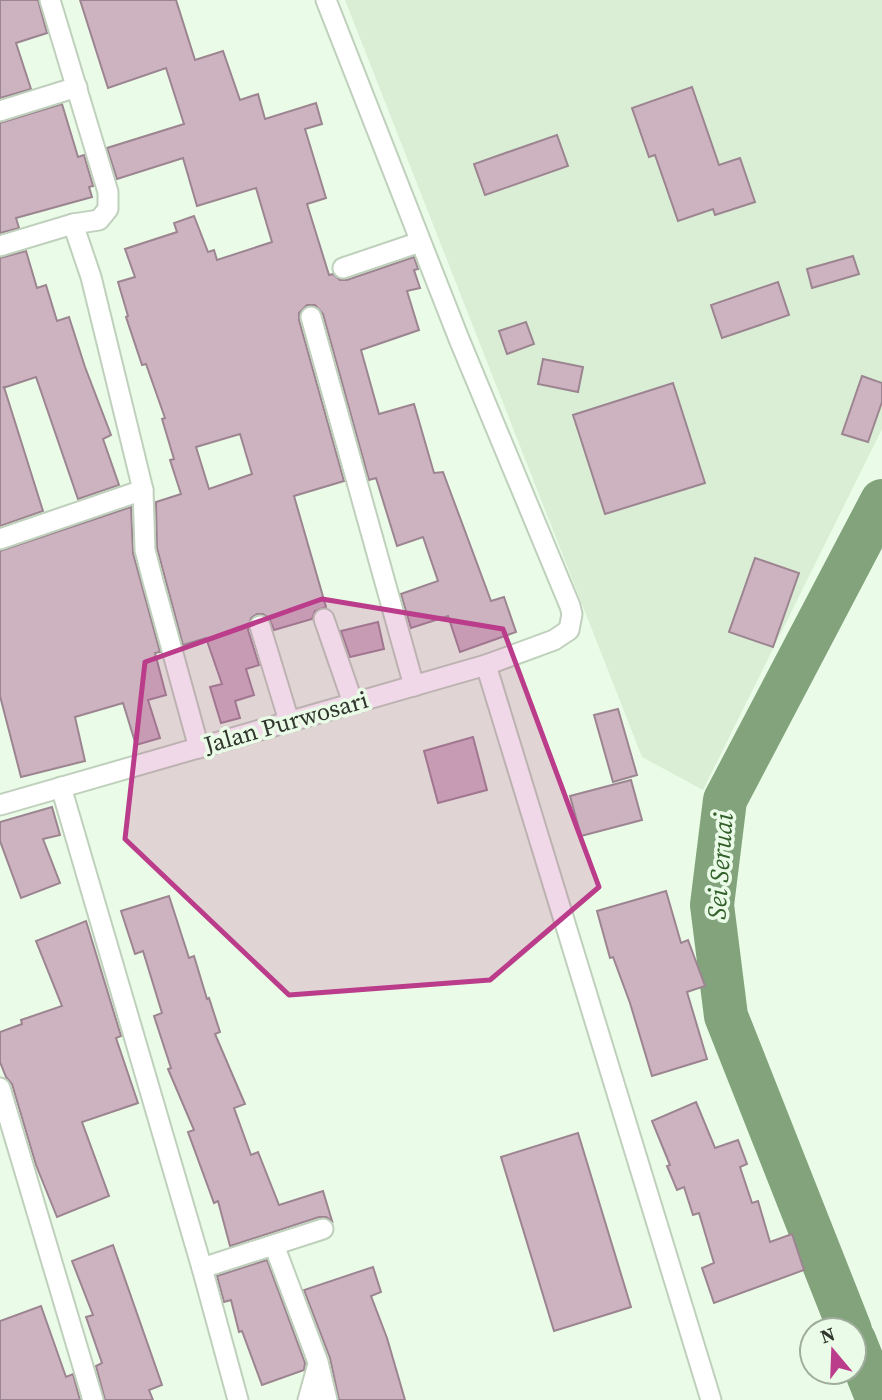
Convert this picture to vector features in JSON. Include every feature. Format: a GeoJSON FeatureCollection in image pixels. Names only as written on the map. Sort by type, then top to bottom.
{"type":"FeatureCollection","features":[{"type":"Feature","properties":{"kind":"street"},"geometry":{"type":"LineString","coordinates":[[0,246],[73,224],[99,220],[108,209],[108,192],[50,0]]}},
{"type":"Feature","properties":{"kind":"street"},"geometry":{"type":"LineString","coordinates":[[326,0],[420,242],[343,268]]}},
{"type":"Feature","properties":{"kind":"street"},"geometry":{"type":"LineString","coordinates":[[0,111],[77,87]]}},
{"type":"Feature","properties":{"kind":"street"},"geometry":{"type":"LineString","coordinates":[[73,224],[91,276],[143,490],[145,550],[199,748]]}},
{"type":"Feature","properties":{"kind":"street","name":"Jalan Purwosari"},"geometry":{"type":"LineString","coordinates":[[0,805],[486,665],[554,640],[569,630],[572,614],[570,606],[420,242]]}},
{"type":"Feature","properties":{"kind":"street"},"geometry":{"type":"LineString","coordinates":[[311,317],[414,686]]}},
{"type":"Feature","properties":{"kind":"street"},"geometry":{"type":"LineString","coordinates":[[0,539],[143,490]]}},
{"type":"Feature","properties":{"kind":"street"},"geometry":{"type":"LineString","coordinates":[[324,619],[354,703]]}},
{"type":"Feature","properties":{"kind":"street"},"geometry":{"type":"LineString","coordinates":[[260,626],[289,721]]}},
{"type":"Feature","properties":{"kind":"street"},"geometry":{"type":"LineString","coordinates":[[486,665],[711,1400]]}},
{"type":"Feature","properties":{"kind":"street"},"geometry":{"type":"LineString","coordinates":[[61,787],[238,1400]]}},
{"type":"Feature","properties":{"kind":"street"},"geometry":{"type":"LineString","coordinates":[[0,1088],[93,1400]]}},
{"type":"Feature","properties":{"kind":"street"},"geometry":{"type":"LineString","coordinates":[[202,1268],[323,1229]]}},
{"type":"Feature","properties":{"kind":"street"},"geometry":{"type":"LineString","coordinates":[[274,1245],[318,1362],[327,1400]]}},
{"type":"Feature","properties":{"kind":"street"},"geometry":{"type":"LineString","coordinates":[[308,1400],[318,1362]]}},
{"type":"Feature","properties":{"kind":"highlighted area"},"geometry":{"type":"Polygon","coordinates":[[[322,599],[503,629],[599,887],[490,980],[289,995],[125,839],[145,662],[322,599]]]}},
{"type":"Feature","properties":{"kind":"shaded area"},"geometry":{"type":"Polygon","coordinates":[[[345,0],[882,0],[882,429],[703,790],[642,757],[345,0]]]}},
{"type":"Feature","properties":{"kind":"building"},"geometry":{"type":"Polygon","coordinates":[[[0,0],[38,0],[47,33],[16,43],[31,89],[0,98],[0,0]]]}},
{"type":"Feature","properties":{"kind":"building"},"geometry":{"type":"Polygon","coordinates":[[[80,0],[176,0],[195,60],[223,51],[240,100],[258,94],[265,119],[316,103],[322,124],[305,129],[326,198],[307,204],[329,275],[347,280],[414,257],[418,269],[414,270],[420,288],[407,291],[419,330],[361,350],[379,414],[414,404],[434,473],[443,472],[491,601],[504,597],[516,632],[460,652],[448,616],[411,628],[401,594],[438,581],[423,537],[397,546],[376,478],[369,480],[323,314],[315,305],[307,305],[299,313],[299,320],[344,481],[294,496],[326,607],[315,611],[312,619],[274,630],[269,618],[263,614],[251,618],[248,630],[259,665],[246,669],[254,695],[235,701],[240,718],[221,723],[210,687],[222,684],[206,638],[183,645],[157,548],[156,502],[181,494],[170,460],[174,459],[162,419],[165,418],[146,364],[142,365],[118,282],[135,277],[125,249],[177,232],[174,223],[194,216],[208,252],[214,250],[217,260],[272,242],[256,188],[197,206],[183,158],[117,179],[107,148],[184,124],[166,68],[108,88],[80,0]],[[240,434],[196,447],[209,489],[252,474],[240,434]]]}},
{"type":"Feature","properties":{"kind":"building"},"geometry":{"type":"Polygon","coordinates":[[[692,87],[719,165],[740,158],[755,202],[715,215],[713,209],[678,221],[655,155],[649,157],[632,108],[692,87]]]}},
{"type":"Feature","properties":{"kind":"building"},"geometry":{"type":"Polygon","coordinates":[[[62,104],[78,157],[84,155],[93,186],[89,187],[92,197],[16,218],[19,228],[0,233],[0,123],[62,104]]]}},
{"type":"Feature","properties":{"kind":"building"},"geometry":{"type":"Polygon","coordinates":[[[557,135],[568,166],[485,195],[474,164],[557,135]]]}},
{"type":"Feature","properties":{"kind":"building"},"geometry":{"type":"Polygon","coordinates":[[[26,251],[37,288],[46,285],[57,321],[69,317],[111,435],[103,439],[119,485],[78,499],[36,377],[4,388],[43,511],[0,526],[0,258],[26,251]]]}},
{"type":"Feature","properties":{"kind":"building"},"geometry":{"type":"Polygon","coordinates":[[[853,256],[859,274],[812,288],[807,269],[853,256]]]}},
{"type":"Feature","properties":{"kind":"building"},"geometry":{"type":"Polygon","coordinates":[[[778,282],[789,315],[722,338],[711,305],[778,282]]]}},
{"type":"Feature","properties":{"kind":"building"},"geometry":{"type":"Polygon","coordinates":[[[526,322],[534,344],[507,354],[499,331],[526,322]]]}},
{"type":"Feature","properties":{"kind":"building"},"geometry":{"type":"Polygon","coordinates":[[[543,359],[583,367],[578,392],[538,384],[543,359]]]}},
{"type":"Feature","properties":{"kind":"building"},"geometry":{"type":"Polygon","coordinates":[[[862,376],[882,383],[882,402],[868,442],[842,434],[862,376]]]}},
{"type":"Feature","properties":{"kind":"building"},"geometry":{"type":"Polygon","coordinates":[[[673,383],[705,483],[605,514],[573,415],[673,383]]]}},
{"type":"Feature","properties":{"kind":"building"},"geometry":{"type":"Polygon","coordinates":[[[131,507],[133,553],[160,652],[155,653],[166,695],[148,700],[160,738],[136,745],[123,703],[75,717],[85,761],[21,777],[0,696],[0,551],[131,507]]]}},
{"type":"Feature","properties":{"kind":"building"},"geometry":{"type":"Polygon","coordinates":[[[755,558],[799,573],[773,647],[729,632],[755,558]]]}},
{"type":"Feature","properties":{"kind":"building"},"geometry":{"type":"Polygon","coordinates":[[[378,622],[384,649],[350,657],[341,631],[378,622]]]}},
{"type":"Feature","properties":{"kind":"building"},"geometry":{"type":"Polygon","coordinates":[[[618,709],[637,775],[613,782],[594,715],[618,709]]]}},
{"type":"Feature","properties":{"kind":"building"},"geometry":{"type":"Polygon","coordinates":[[[473,737],[487,790],[438,803],[424,751],[473,737]]]}},
{"type":"Feature","properties":{"kind":"building"},"geometry":{"type":"Polygon","coordinates":[[[631,780],[642,820],[581,836],[570,796],[631,780]]]}},
{"type":"Feature","properties":{"kind":"building"},"geometry":{"type":"Polygon","coordinates":[[[52,807],[60,835],[43,839],[60,883],[21,898],[0,841],[0,822],[52,807]]]}},
{"type":"Feature","properties":{"kind":"building"},"geometry":{"type":"Polygon","coordinates":[[[666,891],[681,943],[688,940],[705,986],[687,992],[707,1059],[652,1076],[630,1003],[613,957],[610,958],[597,911],[666,891]]]}},
{"type":"Feature","properties":{"kind":"building"},"geometry":{"type":"Polygon","coordinates":[[[169,896],[189,958],[194,956],[207,999],[209,998],[220,1032],[215,1034],[245,1104],[234,1108],[251,1155],[258,1152],[279,1205],[323,1191],[332,1221],[319,1217],[230,1246],[218,1201],[214,1203],[188,1132],[194,1130],[168,1069],[171,1068],[154,1016],[162,1013],[143,951],[135,954],[121,911],[169,896]]]}},
{"type":"Feature","properties":{"kind":"building"},"geometry":{"type":"Polygon","coordinates":[[[86,921],[121,1036],[116,1038],[138,1103],[82,1122],[109,1196],[57,1217],[36,1165],[12,1084],[0,1062],[0,1032],[22,1024],[21,1020],[62,1006],[36,941],[86,921]]]}},
{"type":"Feature","properties":{"kind":"building"},"geometry":{"type":"Polygon","coordinates":[[[696,1102],[715,1148],[738,1140],[747,1164],[740,1167],[752,1203],[758,1201],[770,1242],[792,1234],[804,1270],[714,1303],[702,1268],[714,1263],[699,1213],[693,1215],[684,1187],[677,1190],[652,1121],[696,1102]]]}},
{"type":"Feature","properties":{"kind":"building"},"geometry":{"type":"Polygon","coordinates":[[[578,1133],[631,1307],[554,1331],[501,1157],[578,1133]]]}},
{"type":"Feature","properties":{"kind":"building"},"geometry":{"type":"Polygon","coordinates":[[[113,1245],[162,1385],[149,1390],[153,1400],[105,1400],[96,1366],[102,1363],[86,1317],[93,1315],[72,1261],[113,1245]]]}},
{"type":"Feature","properties":{"kind":"building"},"geometry":{"type":"Polygon","coordinates":[[[267,1260],[305,1363],[304,1370],[262,1385],[242,1331],[239,1332],[231,1300],[224,1302],[217,1276],[267,1260]]]}},
{"type":"Feature","properties":{"kind":"building"},"geometry":{"type":"Polygon","coordinates":[[[373,1267],[381,1292],[371,1296],[387,1338],[405,1400],[339,1400],[330,1358],[304,1290],[373,1267]]]}},
{"type":"Feature","properties":{"kind":"building"},"geometry":{"type":"Polygon","coordinates":[[[41,1306],[66,1377],[73,1374],[80,1400],[0,1400],[0,1321],[41,1306]]]}},
{"type":"Feature","properties":{"kind":"waterway","name":"Sei Seruai"},"geometry":{"type":"LineString","coordinates":[[844,1316],[726,1016],[712,905],[725,800],[882,501]]}},
{"type":"Feature","properties":{"kind":"waterway","name":"Sei Seruai"},"geometry":{"type":"LineString","coordinates":[[868,1375],[878,1400]]}}]}
